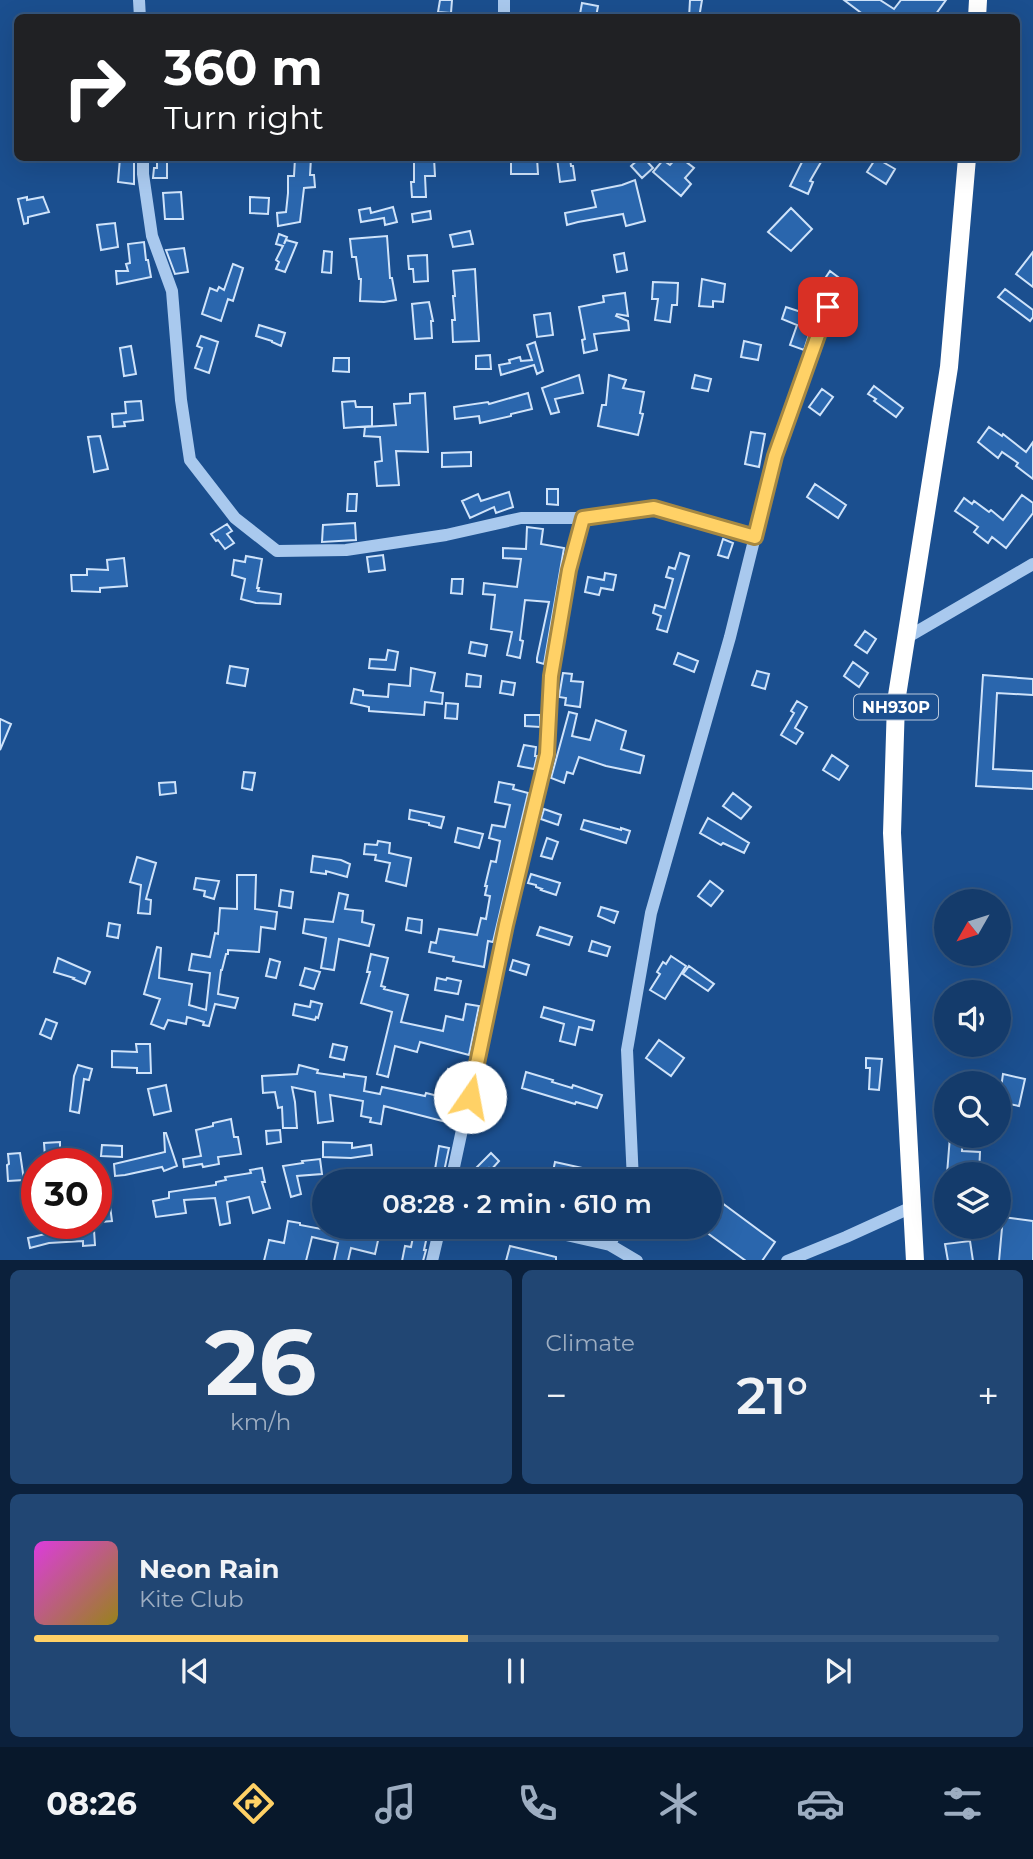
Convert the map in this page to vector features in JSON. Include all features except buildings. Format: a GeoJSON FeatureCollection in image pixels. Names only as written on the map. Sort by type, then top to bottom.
{"type":"FeatureCollection","features":[{"type":"Feature","properties":{"kind":"highway","name":"NH930P"},"geometry":{"type":"LineString","coordinates":[[915,1260],[892,833],[896,702],[948,367],[967,161]]}},
{"type":"Feature","properties":{"kind":"street"},"geometry":{"type":"LineString","coordinates":[[143,161],[152,236],[172,291],[181,400],[190,460],[235,517],[277,551],[346,550],[446,535],[521,518],[583,518],[654,508],[755,537]]}},
{"type":"Feature","properties":{"kind":"street"},"geometry":{"type":"LineString","coordinates":[[632,1169],[627,1050],[651,913],[730,637],[775,456],[828,307]]}},
{"type":"Feature","properties":{"kind":"street"},"geometry":{"type":"LineString","coordinates":[[454,1169],[506,925],[547,754],[551,676],[569,570],[583,518]]}},
{"type":"Feature","properties":{"kind":"street"},"geometry":{"type":"LineString","coordinates":[[906,638],[1033,564]]}},
{"type":"Feature","properties":{"kind":"street"},"geometry":{"type":"LineString","coordinates":[[789,1260],[912,1207]]}},
{"type":"Feature","properties":{"kind":"street"},"geometry":{"type":"LineString","coordinates":[[432,1260],[437,1239]]}},
{"type":"Feature","properties":{"kind":"street"},"geometry":{"type":"LineString","coordinates":[[584,1239],[610,1245],[635,1260]]}},
{"type":"Feature","properties":{"kind":"street"},"geometry":{"type":"LineString","coordinates":[[610,1245],[613,1239]]}},
{"type":"Feature","properties":{"kind":"route"},"geometry":{"type":"LineString","coordinates":[[470,1097],[506,925],[547,754],[551,676],[569,570],[583,518],[654,508],[755,537],[775,456],[828,307]]}}]}
